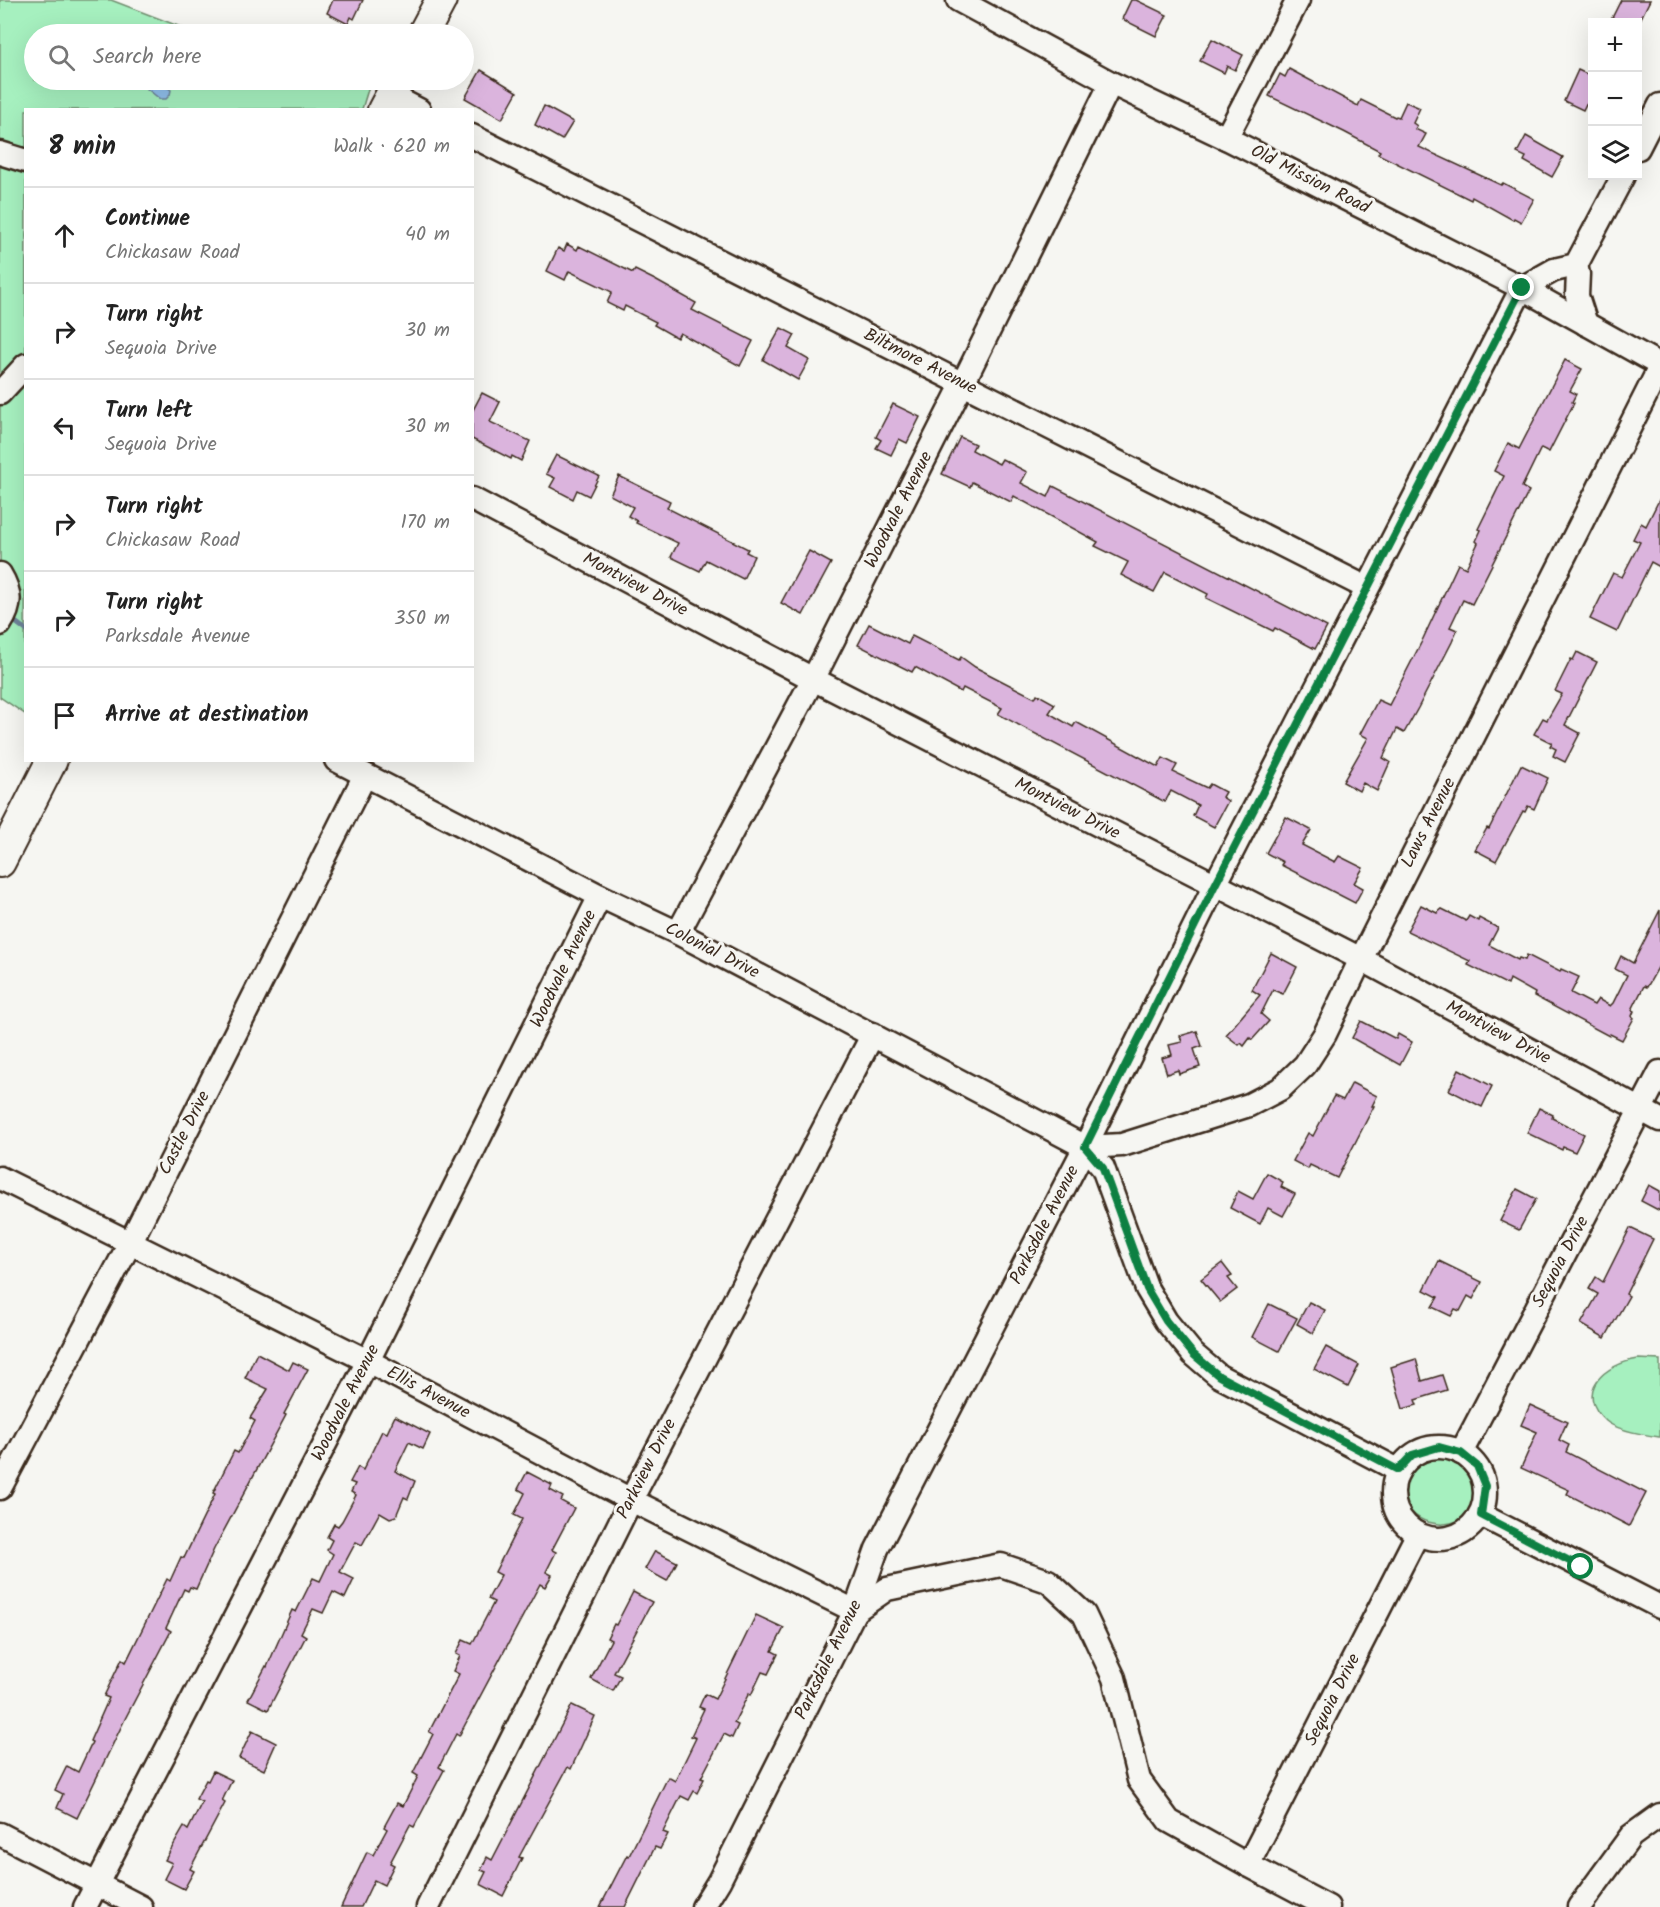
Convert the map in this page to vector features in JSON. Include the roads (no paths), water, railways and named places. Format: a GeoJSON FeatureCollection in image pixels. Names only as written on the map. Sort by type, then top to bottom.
{"type":"FeatureCollection","features":[{"type":"Feature","properties":{"kind":"main road"},"geometry":{"type":"LineString","coordinates":[[428,24],[441,0]]}},
{"type":"Feature","properties":{"kind":"main road"},"geometry":{"type":"LineString","coordinates":[[1,857],[51,762]]}},
{"type":"Feature","properties":{"kind":"street","name":"Old Mission Road"},"geometry":{"type":"LineString","coordinates":[[958,0],[1111,83],[1226,138],[1522,288],[1660,366]]}},
{"type":"Feature","properties":{"kind":"street"},"geometry":{"type":"LineString","coordinates":[[1226,138],[1298,0]]}},
{"type":"Feature","properties":{"kind":"street","name":"Woodvale Avenue"},"geometry":{"type":"LineString","coordinates":[[678,933],[813,679],[1111,83]]}},
{"type":"Feature","properties":{"kind":"street"},"geometry":{"type":"LineString","coordinates":[[391,95],[415,108]]}},
{"type":"Feature","properties":{"kind":"street"},"geometry":{"type":"LineString","coordinates":[[1642,140],[1660,105]]}},
{"type":"Feature","properties":{"kind":"street","name":"Biltmore Avenue"},"geometry":{"type":"LineString","coordinates":[[474,137],[1367,588]]}},
{"type":"Feature","properties":{"kind":"street"},"geometry":{"type":"LineString","coordinates":[[0,153],[24,160]]}},
{"type":"Feature","properties":{"kind":"street"},"geometry":{"type":"LineString","coordinates":[[1586,324],[1576,297],[1578,274],[1576,265],[1621,180]]}},
{"type":"Feature","properties":{"kind":"street"},"geometry":{"type":"LineString","coordinates":[[1522,288],[1554,270],[1576,265]]}},
{"type":"Feature","properties":{"kind":"street","name":"Parksdale Avenue"},"geometry":{"type":"LineString","coordinates":[[703,1907],[719,1881],[855,1611],[877,1549],[1085,1147],[1215,885],[1522,288]]}},
{"type":"Feature","properties":{"kind":"street","name":"Laws Avenue"},"geometry":{"type":"LineString","coordinates":[[1085,1147],[1122,1145],[1249,1105],[1280,1089],[1305,1065],[1325,1034],[1660,366]]}},
{"type":"Feature","properties":{"kind":"street"},"geometry":{"type":"LineString","coordinates":[[0,393],[24,367]]}},
{"type":"Feature","properties":{"kind":"street","name":"Montview Drive"},"geometry":{"type":"LineString","coordinates":[[474,500],[813,679],[1361,959],[1650,1115]]}},
{"type":"Feature","properties":{"kind":"street"},"geometry":{"type":"LineString","coordinates":[[0,574],[7,585],[10,599],[4,617]]}},
{"type":"Feature","properties":{"kind":"street","name":"Colonial Drive"},"geometry":{"type":"LineString","coordinates":[[340,762],[600,896],[678,933],[1085,1147]]}},
{"type":"Feature","properties":{"kind":"street","name":"Castle Drive"},"geometry":{"type":"LineString","coordinates":[[0,1488],[130,1243],[365,775]]}},
{"type":"Feature","properties":{"kind":"street","name":"Woodvale Avenue"},"geometry":{"type":"LineString","coordinates":[[85,1907],[368,1361],[600,896]]}},
{"type":"Feature","properties":{"kind":"street","name":"Parkview Drive"},"geometry":{"type":"LineString","coordinates":[[428,1907],[631,1500],[873,1034]]}},
{"type":"Feature","properties":{"kind":"street","name":"Sequoia Drive"},"geometry":{"type":"LineString","coordinates":[[1461,1453],[1650,1115],[1660,1072]]}},
{"type":"Feature","properties":{"kind":"street"},"geometry":{"type":"LineString","coordinates":[[1085,1147],[1103,1168],[1147,1289],[1166,1321],[1193,1354],[1219,1376],[1398,1470]]}},
{"type":"Feature","properties":{"kind":"street","name":"Ellis Avenue"},"geometry":{"type":"LineString","coordinates":[[0,1178],[368,1361],[631,1500],[855,1611]]}},
{"type":"Feature","properties":{"kind":"street"},"geometry":{"type":"LineString","coordinates":[[1439,1447],[1461,1453],[1477,1466],[1485,1486],[1481,1515],[1463,1533],[1441,1540],[1418,1535],[1398,1517],[1392,1492],[1398,1470],[1412,1455],[1439,1447]]}},
{"type":"Feature","properties":{"kind":"street"},"geometry":{"type":"LineString","coordinates":[[1481,1515],[1660,1607]]}},
{"type":"Feature","properties":{"kind":"street","name":"Sequoia Drive"},"geometry":{"type":"LineString","coordinates":[[1248,1865],[1418,1535]]}},
{"type":"Feature","properties":{"kind":"street"},"geometry":{"type":"LineString","coordinates":[[855,1611],[887,1589],[1001,1565],[1048,1581],[1084,1614],[1114,1678],[1139,1780],[1169,1821],[1328,1907]]}},
{"type":"Feature","properties":{"kind":"street"},"geometry":{"type":"LineString","coordinates":[[1579,1907],[1631,1836],[1660,1815]]}},
{"type":"Feature","properties":{"kind":"street"},"geometry":{"type":"LineString","coordinates":[[0,1834],[141,1907]]}},
{"type":"Feature","properties":{"kind":"water"},"geometry":{"type":"Polygon","coordinates":[[[149,90],[171,90],[166,99],[160,99],[149,90]]]}},
{"type":"Feature","properties":{"kind":"waterway"},"geometry":{"type":"LineString","coordinates":[[10,618],[24,628]]}}]}
